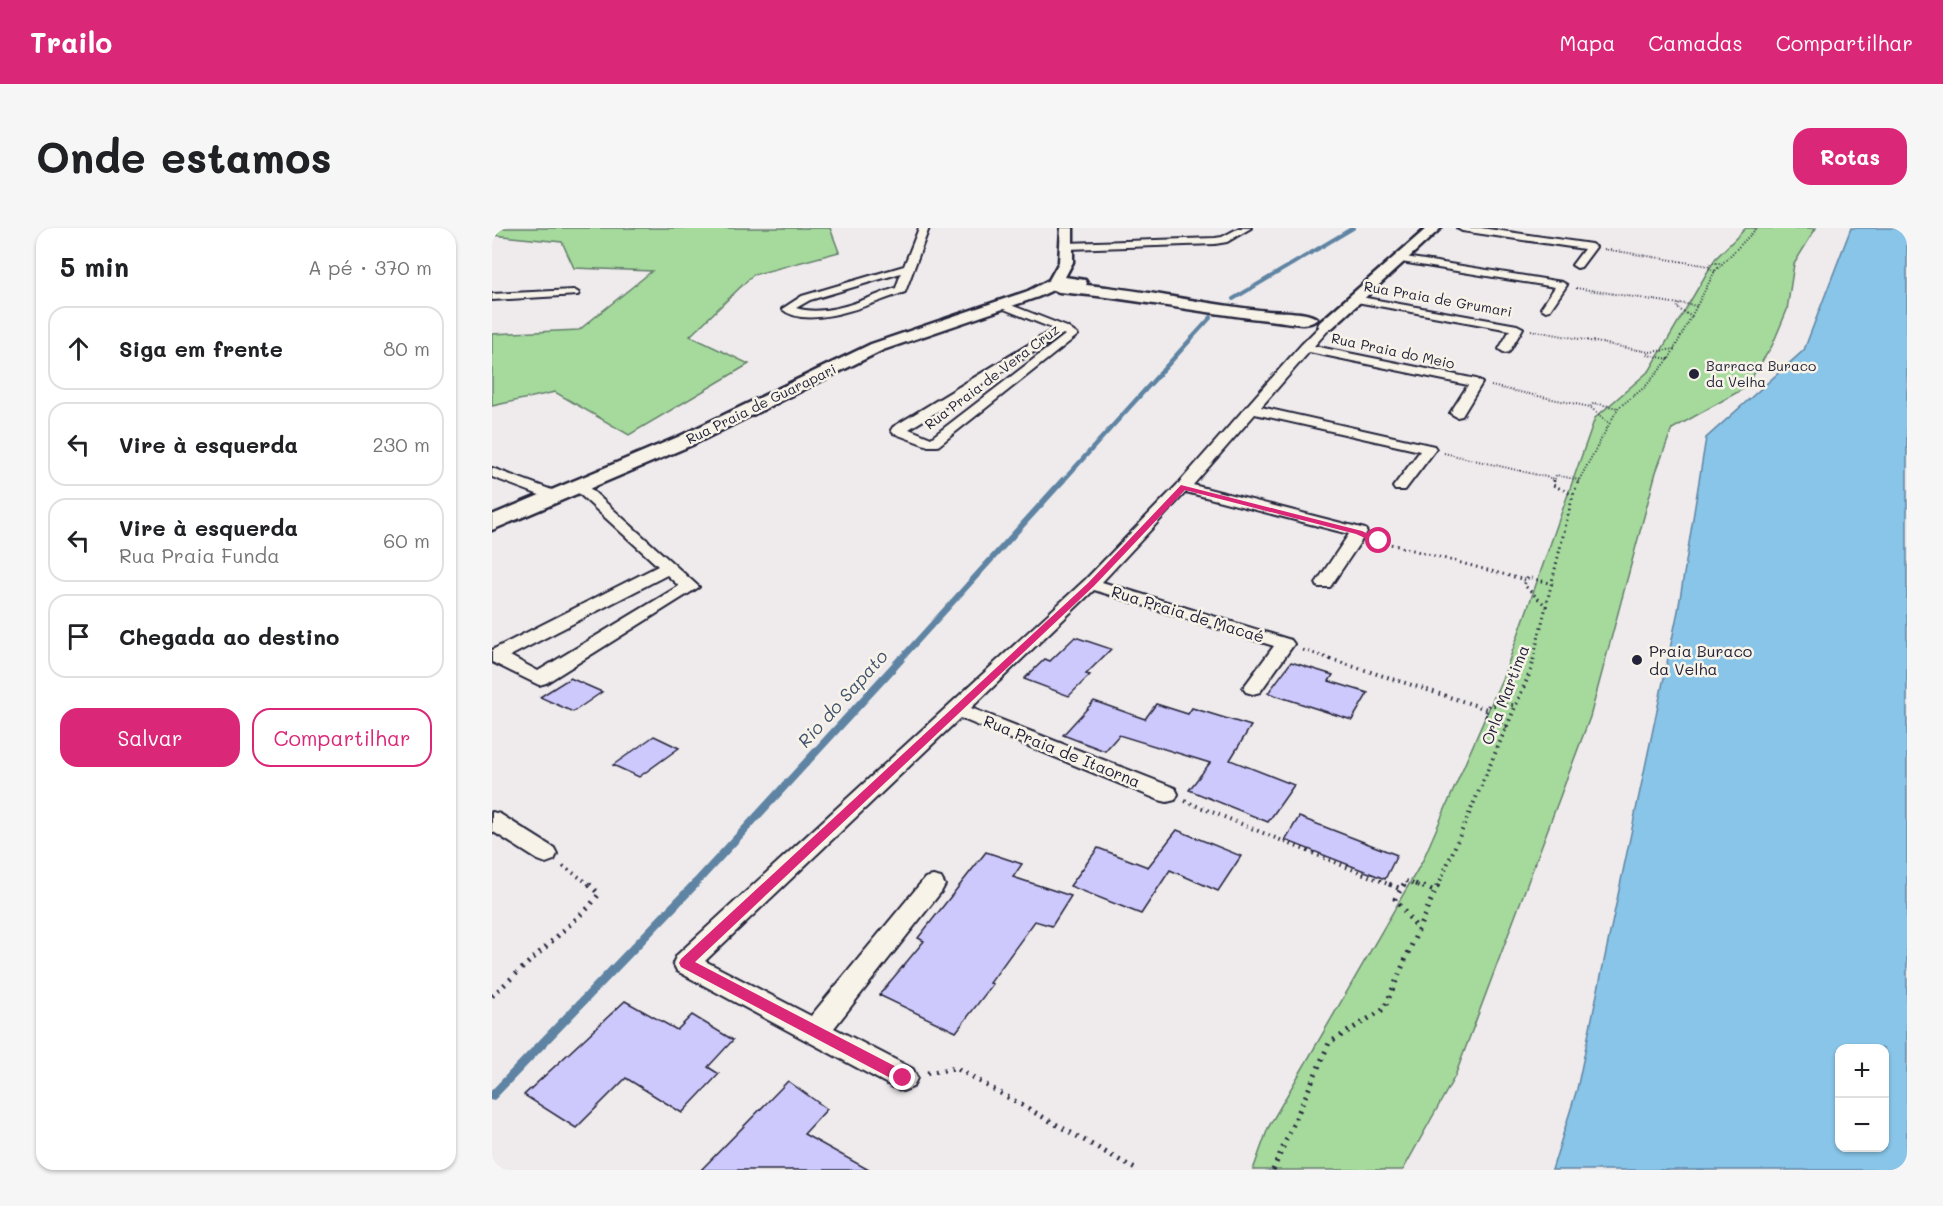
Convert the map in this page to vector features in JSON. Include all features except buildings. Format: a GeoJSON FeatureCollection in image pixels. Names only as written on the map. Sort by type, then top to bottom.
{"type":"FeatureCollection","features":[{"type":"Feature","properties":{"kind":"street"},"geometry":{"type":"LineString","coordinates":[[908,268],[806,298],[787,309],[804,315],[816,315],[901,290],[924,228]]}},
{"type":"Feature","properties":{"kind":"street"},"geometry":{"type":"LineString","coordinates":[[1067,228],[1068,284]]}},
{"type":"Feature","properties":{"kind":"street"},"geometry":{"type":"LineString","coordinates":[[1067,246],[1215,241],[1224,240],[1246,228]]}},
{"type":"Feature","properties":{"kind":"street"},"geometry":{"type":"LineString","coordinates":[[903,1078],[686,963],[1091,584],[1183,487],[1251,409],[1307,331],[1351,303],[1435,228]]}},
{"type":"Feature","properties":{"kind":"street"},"geometry":{"type":"LineString","coordinates":[[1462,228],[1591,247],[1577,265]]}},
{"type":"Feature","properties":{"kind":"street"},"geometry":{"type":"LineString","coordinates":[[1400,259],[1562,285],[1546,308]]}},
{"type":"Feature","properties":{"kind":"street","name":"Rua Praia de Guarapari"},"geometry":{"type":"LineString","coordinates":[[492,523],[685,441],[877,347],[1068,284],[1256,314],[1307,331],[1326,326],[1351,303]]}},
{"type":"Feature","properties":{"kind":"street"},"geometry":{"type":"LineString","coordinates":[[492,297],[574,293]]}},
{"type":"Feature","properties":{"kind":"street","name":"Rua Praia de Grumari"},"geometry":{"type":"LineString","coordinates":[[1351,303],[1517,328]]}},
{"type":"Feature","properties":{"kind":"street","name":"Rua Praia de Vera Cruz"},"geometry":{"type":"LineString","coordinates":[[1003,304],[1062,329],[1072,335],[933,443],[898,430],[1062,329]]}},
{"type":"Feature","properties":{"kind":"street"},"geometry":{"type":"LineString","coordinates":[[1505,349],[1517,328]]}},
{"type":"Feature","properties":{"kind":"street","name":"Rua Praia do Meio"},"geometry":{"type":"LineString","coordinates":[[1307,331],[1476,383]]}},
{"type":"Feature","properties":{"kind":"street"},"geometry":{"type":"LineString","coordinates":[[1457,413],[1476,383]]}},
{"type":"Feature","properties":{"kind":"street"},"geometry":{"type":"LineString","coordinates":[[1251,409],[1429,449],[1400,487]]}},
{"type":"Feature","properties":{"kind":"street"},"geometry":{"type":"LineString","coordinates":[[492,472],[555,496]]}},
{"type":"Feature","properties":{"kind":"street"},"geometry":{"type":"LineString","coordinates":[[579,486],[690,587],[539,679],[495,656],[667,568]]}},
{"type":"Feature","properties":{"kind":"street"},"geometry":{"type":"LineString","coordinates":[[1183,487],[1359,532],[1324,584]]}},
{"type":"Feature","properties":{"kind":"street","name":"Rua Praia de Macaé"},"geometry":{"type":"LineString","coordinates":[[1091,584],[1285,644]]}},
{"type":"Feature","properties":{"kind":"street"},"geometry":{"type":"LineString","coordinates":[[1253,688],[1285,644]]}},
{"type":"Feature","properties":{"kind":"street","name":"Rua Praia de Itaorna"},"geometry":{"type":"LineString","coordinates":[[956,709],[1167,794]]}},
{"type":"Feature","properties":{"kind":"street"},"geometry":{"type":"LineString","coordinates":[[492,820],[546,854]]}},
{"type":"Feature","properties":{"kind":"street"},"geometry":{"type":"LineString","coordinates":[[815,1031],[933,885]]}},
{"type":"Feature","properties":{"kind":"path","name":"Orla Martima"},"geometry":{"type":"LineString","coordinates":[[1273,1170],[1329,1043],[1343,1031],[1374,1019],[1384,1009],[1531,670],[1573,495],[1608,422],[1618,408],[1645,387],[1669,359],[1715,271],[1756,228]]}},
{"type":"Feature","properties":{"kind":"path"},"geometry":{"type":"LineString","coordinates":[[1591,247],[1709,266],[1711,263],[1721,263]]}},
{"type":"Feature","properties":{"kind":"path"},"geometry":{"type":"LineString","coordinates":[[1709,266],[1708,268],[1715,271]]}},
{"type":"Feature","properties":{"kind":"path"},"geometry":{"type":"LineString","coordinates":[[1562,285],[1698,306]]}},
{"type":"Feature","properties":{"kind":"path"},"geometry":{"type":"LineString","coordinates":[[1679,304],[1677,308],[1692,317]]}},
{"type":"Feature","properties":{"kind":"path"},"geometry":{"type":"LineString","coordinates":[[1517,328],[1649,352],[1676,349]]}},
{"type":"Feature","properties":{"kind":"path"},"geometry":{"type":"LineString","coordinates":[[1649,352],[1647,355],[1669,359]]}},
{"type":"Feature","properties":{"kind":"path"},"geometry":{"type":"LineString","coordinates":[[1476,383],[1590,407],[1608,422]]}},
{"type":"Feature","properties":{"kind":"path"},"geometry":{"type":"LineString","coordinates":[[1590,407],[1594,403],[1618,408]]}},
{"type":"Feature","properties":{"kind":"path"},"geometry":{"type":"LineString","coordinates":[[1429,449],[1555,479]]}},
{"type":"Feature","properties":{"kind":"path"},"geometry":{"type":"LineString","coordinates":[[1573,495],[1553,485],[1556,475],[1579,480]]}},
{"type":"Feature","properties":{"kind":"path"},"geometry":{"type":"LineString","coordinates":[[1359,532],[1379,541],[1525,580],[1528,577],[1553,584]]}},
{"type":"Feature","properties":{"kind":"path"},"geometry":{"type":"LineString","coordinates":[[1525,580],[1524,585],[1547,607]]}},
{"type":"Feature","properties":{"kind":"path"},"geometry":{"type":"LineString","coordinates":[[1285,644],[1487,709]]}},
{"type":"Feature","properties":{"kind":"path"},"geometry":{"type":"LineString","coordinates":[[1507,728],[1484,715],[1489,705],[1517,705]]}},
{"type":"Feature","properties":{"kind":"path"},"geometry":{"type":"LineString","coordinates":[[1167,794],[1401,889]]}},
{"type":"Feature","properties":{"kind":"path"},"geometry":{"type":"LineString","coordinates":[[492,996],[588,908],[599,894],[596,888],[546,854]]}},
{"type":"Feature","properties":{"kind":"path"},"geometry":{"type":"LineString","coordinates":[[1418,930],[1395,899],[1406,881],[1435,891]]}},
{"type":"Feature","properties":{"kind":"path"},"geometry":{"type":"LineString","coordinates":[[903,1078],[956,1068],[1137,1170]]}},
{"type":"Feature","properties":{"kind":"green space"},"geometry":{"type":"Polygon","coordinates":[[[492,228],[830,228],[839,252],[753,275],[690,336],[749,364],[629,435],[555,392],[492,406],[492,334],[579,330],[652,271],[574,268],[562,242],[492,235],[492,228]]]}},
{"type":"Feature","properties":{"kind":"green space"},"geometry":{"type":"Polygon","coordinates":[[[1746,228],[1816,228],[1794,264],[1787,310],[1772,346],[1745,388],[1672,429],[1656,472],[1590,717],[1455,1076],[1403,1170],[1253,1170],[1268,1128],[1422,862],[1505,672],[1595,418],[1650,370],[1715,259],[1746,228]]]}},
{"type":"Feature","properties":{"kind":"water"},"geometry":{"type":"Polygon","coordinates":[[[1851,228],[1907,228],[1907,1170],[1552,1170],[1577,1089],[1678,611],[1706,438],[1804,350],[1851,228]]]}},
{"type":"Feature","properties":{"kind":"waterway","name":"Rio do Sapato"},"geometry":{"type":"LineString","coordinates":[[1233,299],[1353,228]]}},
{"type":"Feature","properties":{"kind":"waterway","name":"Rio do Sapato"},"geometry":{"type":"LineString","coordinates":[[1190,340],[1211,317]]}},
{"type":"Feature","properties":{"kind":"waterway","name":"Rio do Sapato"},"geometry":{"type":"LineString","coordinates":[[1062,482],[1191,339]]}},
{"type":"Feature","properties":{"kind":"waterway","name":"Rio do Sapato"},"geometry":{"type":"LineString","coordinates":[[900,660],[1063,480]]}},
{"type":"Feature","properties":{"kind":"waterway","name":"Rio do Sapato"},"geometry":{"type":"LineString","coordinates":[[693,886],[901,659]]}},
{"type":"Feature","properties":{"kind":"waterway","name":"Rio do Sapato"},"geometry":{"type":"LineString","coordinates":[[492,1096],[695,884]]}},
{"type":"Feature","properties":{"kind":"place","name":"Barraca Buraco da Velha"},"geometry":{"type":"Point","coordinates":[1694,374]}},
{"type":"Feature","properties":{"kind":"place","name":"Praia Buraco da Velha"},"geometry":{"type":"Point","coordinates":[1637,660]}},
{"type":"Feature","properties":{"kind":"route"},"geometry":{"type":"LineString","coordinates":[[903,1078],[686,963],[1091,584],[1183,487],[1359,532],[1379,541]]}}]}
